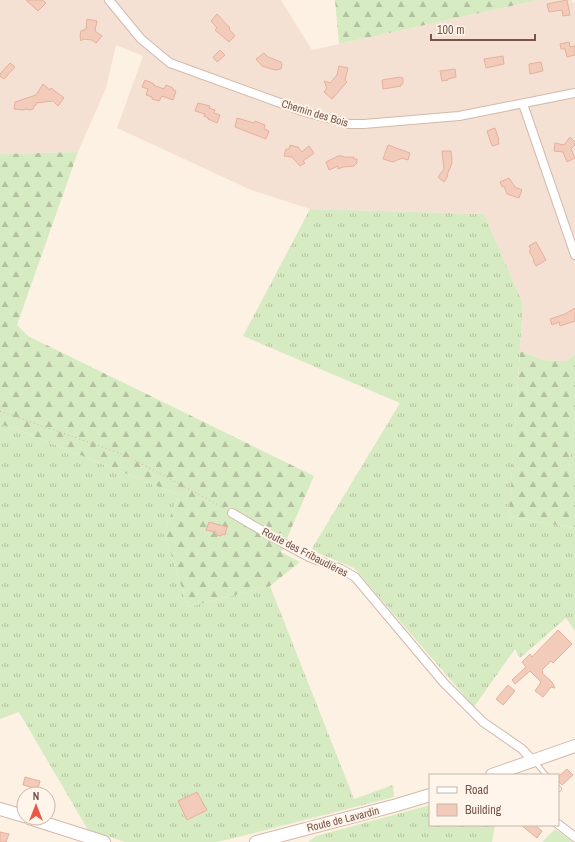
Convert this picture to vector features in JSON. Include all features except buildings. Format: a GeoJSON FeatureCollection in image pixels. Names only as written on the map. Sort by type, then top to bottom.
{"type":"FeatureCollection","features":[{"type":"Feature","properties":{"kind":"street","name":"Chemin des Bois"},"geometry":{"type":"LineString","coordinates":[[110,0],[141,39],[170,63],[305,112],[349,124],[459,116],[575,93]]}},
{"type":"Feature","properties":{"kind":"street"},"geometry":{"type":"LineString","coordinates":[[523,104],[575,255]]}},
{"type":"Feature","properties":{"kind":"street","name":"Route des Fribaudières"},"geometry":{"type":"LineString","coordinates":[[232,512],[309,557],[341,569],[354,577],[444,683],[483,722],[522,749],[533,761]]}},
{"type":"Feature","properties":{"kind":"street"},"geometry":{"type":"LineString","coordinates":[[495,774],[575,746]]}},
{"type":"Feature","properties":{"kind":"street","name":"Route de Lavardin"},"geometry":{"type":"LineString","coordinates":[[256,842],[429,795]]}},
{"type":"Feature","properties":{"kind":"street"},"geometry":{"type":"LineString","coordinates":[[0,809],[16,814]]}},
{"type":"Feature","properties":{"kind":"street"},"geometry":{"type":"LineString","coordinates":[[559,825],[575,837]]}},
{"type":"Feature","properties":{"kind":"street"},"geometry":{"type":"LineString","coordinates":[[54,826],[104,842]]}},
{"type":"Feature","properties":{"kind":"lane"},"geometry":{"type":"LineString","coordinates":[[533,761],[545,774]]}},
{"type":"Feature","properties":{"kind":"path"},"geometry":{"type":"LineString","coordinates":[[0,411],[125,456],[232,512]]}},
{"type":"Feature","properties":{"kind":"shaded area"},"geometry":{"type":"Polygon","coordinates":[[[0,0],[281,0],[312,50],[538,0],[572,0],[572,3],[575,2],[575,354],[566,361],[543,360],[520,351],[523,304],[484,214],[310,209],[251,190],[117,128],[143,56],[116,45],[106,88],[78,152],[0,154],[0,0]]]}},
{"type":"Feature","properties":{"kind":"green space"},"geometry":{"type":"Polygon","coordinates":[[[335,0],[538,0],[339,44],[335,0]]]}},
{"type":"Feature","properties":{"kind":"green space"},"geometry":{"type":"Polygon","coordinates":[[[78,152],[17,325],[28,336],[314,476],[281,552],[300,562],[270,586],[188,607],[164,532],[179,495],[16,429],[0,424],[0,154],[78,152]]]}},
{"type":"Feature","properties":{"kind":"green space"},"geometry":{"type":"Polygon","coordinates":[[[310,209],[484,214],[523,304],[509,517],[575,528],[575,631],[566,618],[520,658],[515,649],[474,707],[354,568],[311,550],[400,403],[243,336],[310,209]]]}},
{"type":"Feature","properties":{"kind":"green space"},"geometry":{"type":"Polygon","coordinates":[[[520,351],[543,360],[566,361],[575,354],[575,415],[569,470],[575,472],[575,528],[509,517],[520,351]]]}},
{"type":"Feature","properties":{"kind":"green space"},"geometry":{"type":"Polygon","coordinates":[[[575,415],[575,472],[569,470],[575,415]]]}},
{"type":"Feature","properties":{"kind":"green space"},"geometry":{"type":"Polygon","coordinates":[[[0,424],[16,429],[179,495],[164,532],[188,607],[270,586],[354,799],[393,785],[394,797],[216,842],[125,842],[88,830],[19,712],[0,719],[0,424]]]}},
{"type":"Feature","properties":{"kind":"green space"},"geometry":{"type":"Polygon","coordinates":[[[429,805],[429,826],[495,826],[492,842],[308,842],[316,836],[429,805]]]}},
{"type":"Feature","properties":{"kind":"green space"},"geometry":{"type":"Polygon","coordinates":[[[555,829],[573,842],[542,842],[555,829]]]}}]}
